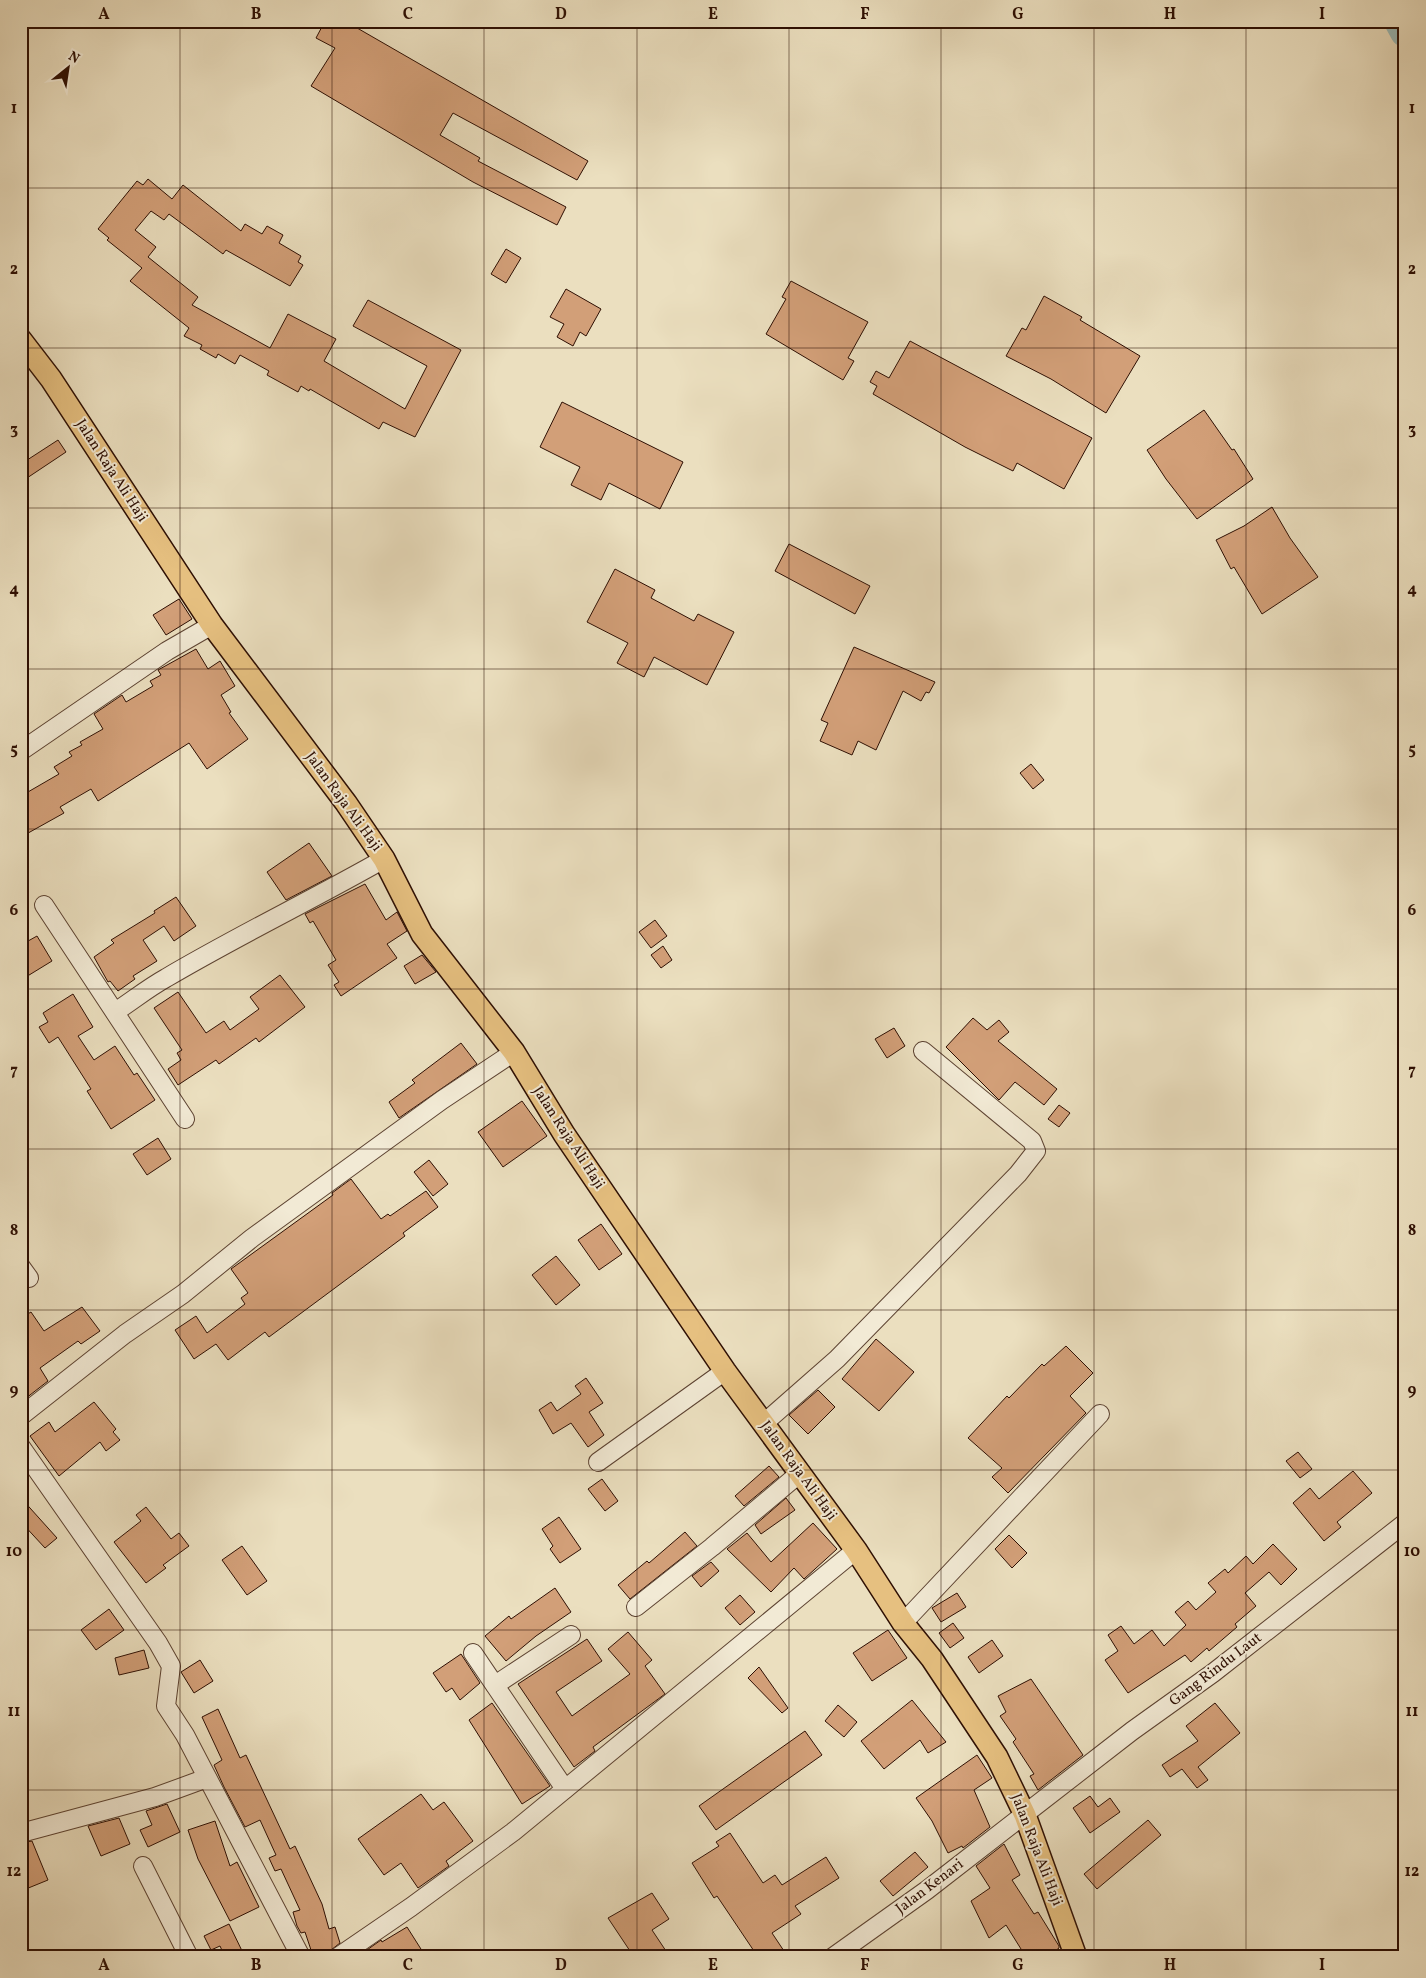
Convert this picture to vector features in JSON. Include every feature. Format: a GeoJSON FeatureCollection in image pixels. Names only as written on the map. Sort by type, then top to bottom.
{"type":"FeatureCollection","features":[{"type":"Feature","properties":{"kind":"main road","name":"Jalan Raja Ali Haji"},"geometry":{"type":"LineString","coordinates":[[21,340],[51,379],[212,625],[346,803],[384,859],[422,934],[514,1052],[564,1134],[725,1371],[856,1550],[903,1623],[932,1659],[997,1757],[1025,1815],[1076,1957]]}},
{"type":"Feature","properties":{"kind":"street"},"geometry":{"type":"LineString","coordinates":[[21,751],[166,651],[212,625]]}},
{"type":"Feature","properties":{"kind":"street"},"geometry":{"type":"LineString","coordinates":[[115,1012],[164,979],[236,938],[384,859]]}},
{"type":"Feature","properties":{"kind":"street"},"geometry":{"type":"LineString","coordinates":[[44,905],[185,1119]]}},
{"type":"Feature","properties":{"kind":"street"},"geometry":{"type":"LineString","coordinates":[[763,1424],[837,1359],[883,1313],[1018,1174],[1036,1151],[1032,1141],[923,1051]]}},
{"type":"Feature","properties":{"kind":"street"},"geometry":{"type":"LineString","coordinates":[[21,1416],[125,1334],[183,1294],[252,1238],[442,1100],[514,1052]]}},
{"type":"Feature","properties":{"kind":"street"},"geometry":{"type":"LineString","coordinates":[[598,1462],[725,1371]]}},
{"type":"Feature","properties":{"kind":"street"},"geometry":{"type":"LineString","coordinates":[[903,1623],[1100,1414]]}},
{"type":"Feature","properties":{"kind":"street"},"geometry":{"type":"LineString","coordinates":[[21,1447],[158,1643],[171,1666],[166,1706],[185,1735],[301,1957]]}},
{"type":"Feature","properties":{"kind":"street"},"geometry":{"type":"LineString","coordinates":[[636,1607],[712,1547],[800,1473]]}},
{"type":"Feature","properties":{"kind":"street","name":"Gang Rindu Laut"},"geometry":{"type":"LineString","coordinates":[[1025,1815],[1132,1731],[1221,1667],[1405,1523]]}},
{"type":"Feature","properties":{"kind":"street"},"geometry":{"type":"LineString","coordinates":[[338,1957],[458,1872],[565,1789],[856,1550]]}},
{"type":"Feature","properties":{"kind":"street"},"geometry":{"type":"LineString","coordinates":[[495,1686],[571,1635]]}},
{"type":"Feature","properties":{"kind":"street"},"geometry":{"type":"LineString","coordinates":[[474,1653],[565,1789]]}},
{"type":"Feature","properties":{"kind":"street"},"geometry":{"type":"LineString","coordinates":[[21,1833],[155,1797],[207,1778]]}},
{"type":"Feature","properties":{"kind":"street","name":"Jalan Kenari"},"geometry":{"type":"LineString","coordinates":[[833,1957],[927,1890],[1025,1815]]}},
{"type":"Feature","properties":{"kind":"street"},"geometry":{"type":"LineString","coordinates":[[143,1866],[189,1957]]}},
{"type":"Feature","properties":{"kind":"building"},"geometry":{"type":"Polygon","coordinates":[[[325,21],[345,21],[588,161],[577,180],[453,113],[440,135],[480,158],[478,161],[566,207],[557,225],[473,182],[311,86],[335,48],[316,38],[325,21]]]}},
{"type":"Feature","properties":{"kind":"building"},"geometry":{"type":"Polygon","coordinates":[[[148,179],[172,199],[183,185],[241,231],[245,224],[262,234],[267,226],[283,235],[279,243],[301,256],[298,262],[303,265],[290,286],[226,250],[223,254],[169,214],[164,220],[151,211],[135,230],[156,247],[148,257],[198,297],[192,305],[270,348],[288,314],[336,339],[324,361],[405,409],[427,366],[353,326],[368,300],[461,350],[415,437],[383,422],[379,429],[310,389],[309,391],[301,386],[298,392],[267,375],[269,371],[240,355],[235,364],[218,354],[216,358],[200,349],[202,345],[184,336],[189,328],[130,281],[142,268],[107,240],[109,238],[98,229],[137,181],[143,185],[148,179]]]}},
{"type":"Feature","properties":{"kind":"building"},"geometry":{"type":"Polygon","coordinates":[[[506,249],[521,258],[506,283],[491,274],[506,249]]]}},
{"type":"Feature","properties":{"kind":"building"},"geometry":{"type":"Polygon","coordinates":[[[791,281],[868,322],[848,358],[854,361],[843,380],[766,334],[786,299],[782,297],[791,281]]]}},
{"type":"Feature","properties":{"kind":"building"},"geometry":{"type":"Polygon","coordinates":[[[566,289],[601,309],[586,336],[580,332],[573,346],[557,337],[564,324],[550,317],[566,289]]]}},
{"type":"Feature","properties":{"kind":"building"},"geometry":{"type":"Polygon","coordinates":[[[1044,296],[1082,317],[1080,320],[1140,356],[1106,413],[1051,379],[1006,356],[1022,328],[1026,330],[1044,296]]]}},
{"type":"Feature","properties":{"kind":"building"},"geometry":{"type":"Polygon","coordinates":[[[910,341],[1092,438],[1064,489],[1017,463],[1013,471],[965,447],[873,394],[877,386],[870,382],[876,371],[889,378],[910,341]]]}},
{"type":"Feature","properties":{"kind":"building"},"geometry":{"type":"Polygon","coordinates":[[[562,402],[683,462],[660,509],[609,483],[601,500],[571,485],[580,467],[540,447],[562,402]]]}},
{"type":"Feature","properties":{"kind":"building"},"geometry":{"type":"Polygon","coordinates":[[[1204,410],[1232,450],[1234,449],[1253,479],[1197,519],[1166,479],[1147,450],[1204,410]]]}},
{"type":"Feature","properties":{"kind":"building"},"geometry":{"type":"Polygon","coordinates":[[[58,440],[66,452],[21,482],[21,464],[58,440]]]}},
{"type":"Feature","properties":{"kind":"building"},"geometry":{"type":"Polygon","coordinates":[[[1272,507],[1290,538],[1318,577],[1262,614],[1234,567],[1231,569],[1216,540],[1244,526],[1272,507]]]}},
{"type":"Feature","properties":{"kind":"building"},"geometry":{"type":"Polygon","coordinates":[[[789,544],[870,586],[855,614],[775,571],[789,544]]]}},
{"type":"Feature","properties":{"kind":"building"},"geometry":{"type":"Polygon","coordinates":[[[615,569],[655,590],[651,598],[694,621],[698,614],[734,632],[707,685],[654,657],[644,677],[617,663],[628,643],[587,622],[615,569]]]}},
{"type":"Feature","properties":{"kind":"building"},"geometry":{"type":"Polygon","coordinates":[[[179,599],[192,619],[166,635],[153,615],[179,599]]]}},
{"type":"Feature","properties":{"kind":"building"},"geometry":{"type":"Polygon","coordinates":[[[854,647],[935,682],[929,693],[926,692],[921,701],[903,691],[876,750],[858,741],[852,755],[820,741],[828,723],[821,720],[854,647]]]}},
{"type":"Feature","properties":{"kind":"building"},"geometry":{"type":"Polygon","coordinates":[[[196,649],[208,669],[220,661],[235,686],[221,695],[231,712],[229,713],[248,739],[207,769],[189,743],[98,801],[91,789],[60,807],[64,813],[21,837],[21,796],[59,774],[54,767],[72,756],[69,752],[82,745],[80,742],[103,729],[94,714],[122,695],[126,702],[153,686],[150,681],[161,675],[158,670],[196,649]]]}},
{"type":"Feature","properties":{"kind":"building"},"geometry":{"type":"Polygon","coordinates":[[[1031,764],[1044,780],[1033,789],[1020,773],[1031,764]]]}},
{"type":"Feature","properties":{"kind":"building"},"geometry":{"type":"Polygon","coordinates":[[[309,843],[332,876],[286,900],[267,872],[309,843]]]}},
{"type":"Feature","properties":{"kind":"building"},"geometry":{"type":"Polygon","coordinates":[[[365,884],[386,920],[397,912],[407,931],[387,944],[397,958],[341,996],[334,985],[339,982],[328,965],[336,960],[313,921],[310,923],[305,914],[365,884]]]}},
{"type":"Feature","properties":{"kind":"building"},"geometry":{"type":"Polygon","coordinates":[[[176,897],[196,926],[174,941],[164,926],[143,940],[157,961],[133,976],[135,979],[118,991],[110,981],[108,982],[94,957],[114,943],[111,940],[155,913],[154,911],[176,897]]]}},
{"type":"Feature","properties":{"kind":"building"},"geometry":{"type":"Polygon","coordinates":[[[655,920],[667,936],[651,948],[639,932],[655,920]]]}},
{"type":"Feature","properties":{"kind":"building"},"geometry":{"type":"Polygon","coordinates":[[[37,936],[52,961],[21,980],[21,945],[37,936]]]}},
{"type":"Feature","properties":{"kind":"building"},"geometry":{"type":"Polygon","coordinates":[[[663,946],[672,960],[661,968],[651,955],[663,946]]]}},
{"type":"Feature","properties":{"kind":"building"},"geometry":{"type":"Polygon","coordinates":[[[422,955],[436,972],[415,984],[404,966],[422,955]]]}},
{"type":"Feature","properties":{"kind":"building"},"geometry":{"type":"Polygon","coordinates":[[[280,975],[305,1007],[259,1042],[256,1038],[219,1064],[216,1060],[178,1085],[168,1069],[181,1060],[177,1053],[182,1050],[154,1008],[178,992],[206,1033],[224,1021],[230,1030],[259,1009],[250,997],[280,975]]]}},
{"type":"Feature","properties":{"kind":"building"},"geometry":{"type":"Polygon","coordinates":[[[73,994],[93,1027],[78,1036],[94,1060],[115,1046],[134,1075],[137,1073],[155,1100],[111,1129],[87,1091],[91,1089],[58,1037],[49,1043],[39,1027],[48,1022],[43,1013],[73,994]]]}},
{"type":"Feature","properties":{"kind":"building"},"geometry":{"type":"Polygon","coordinates":[[[973,1018],[987,1030],[999,1020],[1009,1032],[998,1041],[1057,1089],[1044,1105],[1015,1082],[999,1100],[946,1047],[973,1018]]]}},
{"type":"Feature","properties":{"kind":"building"},"geometry":{"type":"Polygon","coordinates":[[[894,1028],[905,1046],[887,1058],[875,1039],[894,1028]]]}},
{"type":"Feature","properties":{"kind":"building"},"geometry":{"type":"Polygon","coordinates":[[[461,1043],[477,1064],[399,1118],[389,1102],[415,1083],[412,1080],[461,1043]]]}},
{"type":"Feature","properties":{"kind":"building"},"geometry":{"type":"Polygon","coordinates":[[[522,1101],[547,1136],[503,1167],[478,1132],[522,1101]]]}},
{"type":"Feature","properties":{"kind":"building"},"geometry":{"type":"Polygon","coordinates":[[[1059,1105],[1070,1113],[1059,1127],[1048,1119],[1059,1105]]]}},
{"type":"Feature","properties":{"kind":"building"},"geometry":{"type":"Polygon","coordinates":[[[158,1138],[171,1159],[147,1175],[133,1154],[158,1138]]]}},
{"type":"Feature","properties":{"kind":"building"},"geometry":{"type":"Polygon","coordinates":[[[429,1160],[448,1184],[433,1196],[414,1172],[429,1160]]]}},
{"type":"Feature","properties":{"kind":"building"},"geometry":{"type":"Polygon","coordinates":[[[351,1179],[381,1219],[388,1214],[390,1216],[426,1191],[438,1207],[403,1233],[405,1236],[269,1337],[265,1332],[228,1360],[216,1344],[194,1359],[175,1330],[196,1316],[207,1333],[245,1304],[241,1298],[248,1293],[231,1269],[333,1195],[332,1193],[351,1179]]]}},
{"type":"Feature","properties":{"kind":"building"},"geometry":{"type":"Polygon","coordinates":[[[601,1224],[622,1254],[599,1270],[578,1240],[601,1224]]]}},
{"type":"Feature","properties":{"kind":"building"},"geometry":{"type":"Polygon","coordinates":[[[556,1256],[580,1285],[556,1305],[532,1275],[556,1256]]]}},
{"type":"Feature","properties":{"kind":"building"},"geometry":{"type":"Polygon","coordinates":[[[82,1307],[100,1331],[81,1344],[78,1341],[40,1368],[48,1381],[21,1402],[21,1318],[31,1312],[44,1331],[82,1307]]]}},
{"type":"Feature","properties":{"kind":"building"},"geometry":{"type":"Polygon","coordinates":[[[876,1339],[914,1372],[879,1411],[842,1379],[876,1339]]]}},
{"type":"Feature","properties":{"kind":"building"},"geometry":{"type":"Polygon","coordinates":[[[1066,1346],[1093,1373],[1070,1396],[1086,1413],[1008,1493],[992,1477],[1002,1468],[968,1438],[1007,1396],[1009,1398],[1042,1364],[1044,1366],[1066,1346]]]}},
{"type":"Feature","properties":{"kind":"building"},"geometry":{"type":"Polygon","coordinates":[[[586,1378],[603,1403],[589,1412],[604,1435],[588,1447],[571,1423],[553,1434],[539,1410],[551,1402],[557,1411],[581,1394],[575,1386],[586,1378]]]}},
{"type":"Feature","properties":{"kind":"building"},"geometry":{"type":"Polygon","coordinates":[[[818,1390],[835,1407],[808,1434],[789,1415],[818,1390]]]}},
{"type":"Feature","properties":{"kind":"building"},"geometry":{"type":"Polygon","coordinates":[[[94,1402],[116,1429],[113,1432],[120,1440],[106,1451],[100,1442],[59,1476],[30,1436],[49,1422],[55,1432],[94,1402]]]}},
{"type":"Feature","properties":{"kind":"building"},"geometry":{"type":"Polygon","coordinates":[[[1298,1452],[1312,1469],[1300,1478],[1286,1461],[1298,1452]]]}},
{"type":"Feature","properties":{"kind":"building"},"geometry":{"type":"Polygon","coordinates":[[[769,1466],[779,1477],[744,1506],[735,1496],[769,1466]]]}},
{"type":"Feature","properties":{"kind":"building"},"geometry":{"type":"Polygon","coordinates":[[[1353,1471],[1372,1493],[1337,1522],[1341,1527],[1324,1541],[1293,1503],[1310,1488],[1319,1499],[1353,1471]]]}},
{"type":"Feature","properties":{"kind":"building"},"geometry":{"type":"Polygon","coordinates":[[[602,1479],[618,1501],[605,1511],[588,1489],[602,1479]]]}},
{"type":"Feature","properties":{"kind":"building"},"geometry":{"type":"Polygon","coordinates":[[[21,1498],[57,1538],[45,1548],[21,1522],[21,1498]]]}},
{"type":"Feature","properties":{"kind":"building"},"geometry":{"type":"Polygon","coordinates":[[[786,1498],[795,1510],[761,1534],[755,1525],[786,1498]]]}},
{"type":"Feature","properties":{"kind":"building"},"geometry":{"type":"Polygon","coordinates":[[[146,1507],[171,1539],[179,1533],[189,1546],[163,1565],[166,1568],[146,1583],[114,1542],[141,1521],[136,1515],[146,1507]]]}},
{"type":"Feature","properties":{"kind":"building"},"geometry":{"type":"Polygon","coordinates":[[[559,1517],[581,1549],[560,1563],[550,1549],[553,1546],[542,1529],[559,1517]]]}},
{"type":"Feature","properties":{"kind":"building"},"geometry":{"type":"Polygon","coordinates":[[[813,1523],[837,1549],[804,1579],[794,1568],[771,1592],[727,1549],[747,1533],[771,1562],[813,1523]]]}},
{"type":"Feature","properties":{"kind":"building"},"geometry":{"type":"Polygon","coordinates":[[[685,1532],[697,1546],[630,1599],[618,1585],[647,1561],[649,1563],[685,1532]]]}},
{"type":"Feature","properties":{"kind":"building"},"geometry":{"type":"Polygon","coordinates":[[[1009,1535],[1027,1553],[1012,1568],[995,1549],[1009,1535]]]}},
{"type":"Feature","properties":{"kind":"building"},"geometry":{"type":"Polygon","coordinates":[[[1273,1544],[1297,1569],[1281,1585],[1269,1572],[1245,1593],[1256,1606],[1235,1624],[1237,1627],[1209,1651],[1207,1648],[1191,1662],[1185,1655],[1128,1693],[1105,1660],[1118,1651],[1108,1635],[1121,1626],[1134,1644],[1152,1630],[1164,1646],[1186,1625],[1175,1612],[1188,1601],[1196,1610],[1216,1592],[1208,1583],[1225,1569],[1228,1573],[1246,1556],[1253,1564],[1273,1544]]]}},
{"type":"Feature","properties":{"kind":"building"},"geometry":{"type":"Polygon","coordinates":[[[242,1546],[267,1581],[247,1595],[222,1560],[242,1546]]]}},
{"type":"Feature","properties":{"kind":"building"},"geometry":{"type":"Polygon","coordinates":[[[711,1562],[719,1571],[701,1587],[692,1576],[711,1562]]]}},
{"type":"Feature","properties":{"kind":"building"},"geometry":{"type":"Polygon","coordinates":[[[555,1588],[571,1612],[536,1636],[506,1661],[485,1636],[509,1616],[511,1619],[555,1588]]]}},
{"type":"Feature","properties":{"kind":"building"},"geometry":{"type":"Polygon","coordinates":[[[957,1593],[966,1607],[941,1622],[932,1608],[957,1593]]]}},
{"type":"Feature","properties":{"kind":"building"},"geometry":{"type":"Polygon","coordinates":[[[740,1595],[755,1612],[740,1625],[725,1608],[740,1595]]]}},
{"type":"Feature","properties":{"kind":"building"},"geometry":{"type":"Polygon","coordinates":[[[109,1609],[124,1630],[96,1650],[81,1630],[109,1609]]]}},
{"type":"Feature","properties":{"kind":"building"},"geometry":{"type":"Polygon","coordinates":[[[953,1623],[964,1638],[950,1648],[939,1633],[953,1623]]]}},
{"type":"Feature","properties":{"kind":"building"},"geometry":{"type":"Polygon","coordinates":[[[888,1630],[907,1658],[872,1681],[853,1653],[888,1630]]]}},
{"type":"Feature","properties":{"kind":"building"},"geometry":{"type":"Polygon","coordinates":[[[628,1632],[652,1660],[645,1666],[665,1694],[593,1747],[595,1751],[574,1767],[518,1684],[587,1639],[602,1661],[556,1692],[572,1716],[630,1674],[608,1649],[628,1632]]]}},
{"type":"Feature","properties":{"kind":"building"},"geometry":{"type":"Polygon","coordinates":[[[992,1640],[1003,1656],[979,1673],[968,1657],[992,1640]]]}},
{"type":"Feature","properties":{"kind":"building"},"geometry":{"type":"Polygon","coordinates":[[[144,1650],[149,1668],[119,1675],[115,1658],[144,1650]]]}},
{"type":"Feature","properties":{"kind":"building"},"geometry":{"type":"Polygon","coordinates":[[[461,1654],[480,1683],[460,1700],[452,1688],[446,1692],[433,1673],[461,1654]]]}},
{"type":"Feature","properties":{"kind":"building"},"geometry":{"type":"Polygon","coordinates":[[[200,1660],[213,1681],[194,1693],[181,1672],[200,1660]]]}},
{"type":"Feature","properties":{"kind":"building"},"geometry":{"type":"Polygon","coordinates":[[[759,1667],[788,1708],[782,1713],[748,1678],[759,1667]]]}},
{"type":"Feature","properties":{"kind":"building"},"geometry":{"type":"Polygon","coordinates":[[[1031,1679],[1083,1755],[1038,1790],[1030,1776],[1034,1774],[1013,1742],[1016,1739],[1000,1716],[1006,1712],[998,1696],[1031,1679]]]}},
{"type":"Feature","properties":{"kind":"building"},"geometry":{"type":"Polygon","coordinates":[[[912,1700],[946,1742],[928,1753],[920,1740],[884,1769],[861,1741],[912,1700]]]}},
{"type":"Feature","properties":{"kind":"building"},"geometry":{"type":"Polygon","coordinates":[[[492,1703],[550,1786],[522,1804],[469,1720],[492,1703]]]}},
{"type":"Feature","properties":{"kind":"building"},"geometry":{"type":"Polygon","coordinates":[[[1215,1703],[1240,1733],[1198,1767],[1208,1780],[1197,1788],[1182,1769],[1170,1777],[1162,1765],[1198,1741],[1186,1726],[1215,1703]]]}},
{"type":"Feature","properties":{"kind":"building"},"geometry":{"type":"Polygon","coordinates":[[[838,1705],[857,1722],[844,1737],[825,1721],[838,1705]]]}},
{"type":"Feature","properties":{"kind":"building"},"geometry":{"type":"Polygon","coordinates":[[[218,1709],[240,1758],[246,1755],[290,1849],[295,1846],[322,1904],[329,1929],[335,1927],[340,1943],[331,1950],[313,1956],[305,1932],[301,1933],[293,1912],[300,1910],[281,1869],[275,1871],[269,1858],[276,1855],[260,1820],[245,1827],[224,1787],[214,1765],[222,1760],[202,1717],[218,1709]]]}},
{"type":"Feature","properties":{"kind":"building"},"geometry":{"type":"Polygon","coordinates":[[[805,1731],[822,1755],[716,1830],[699,1806],[805,1731]]]}},
{"type":"Feature","properties":{"kind":"building"},"geometry":{"type":"Polygon","coordinates":[[[977,1755],[992,1778],[974,1790],[990,1827],[963,1848],[962,1846],[948,1853],[932,1821],[916,1798],[977,1755]]]}},
{"type":"Feature","properties":{"kind":"building"},"geometry":{"type":"Polygon","coordinates":[[[421,1794],[433,1810],[444,1802],[473,1841],[446,1861],[449,1866],[418,1888],[401,1863],[384,1875],[358,1839],[421,1794]]]}},
{"type":"Feature","properties":{"kind":"building"},"geometry":{"type":"Polygon","coordinates":[[[1090,1796],[1098,1807],[1110,1798],[1120,1812],[1090,1833],[1073,1808],[1090,1796]]]}},
{"type":"Feature","properties":{"kind":"building"},"geometry":{"type":"Polygon","coordinates":[[[167,1804],[180,1832],[148,1847],[140,1830],[152,1825],[146,1811],[167,1804]]]}},
{"type":"Feature","properties":{"kind":"building"},"geometry":{"type":"Polygon","coordinates":[[[119,1818],[130,1844],[101,1856],[88,1826],[119,1818]]]}},
{"type":"Feature","properties":{"kind":"building"},"geometry":{"type":"Polygon","coordinates":[[[1148,1820],[1161,1835],[1097,1889],[1084,1874],[1148,1820]]]}},
{"type":"Feature","properties":{"kind":"building"},"geometry":{"type":"Polygon","coordinates":[[[215,1821],[230,1866],[237,1862],[259,1907],[230,1921],[198,1859],[188,1830],[215,1821]]]}},
{"type":"Feature","properties":{"kind":"building"},"geometry":{"type":"Polygon","coordinates":[[[730,1833],[763,1883],[775,1875],[782,1885],[826,1857],[839,1878],[795,1906],[801,1914],[772,1933],[788,1957],[758,1957],[717,1896],[714,1898],[692,1863],[719,1846],[716,1842],[730,1833]]]}},
{"type":"Feature","properties":{"kind":"building"},"geometry":{"type":"Polygon","coordinates":[[[32,1841],[48,1880],[21,1891],[21,1843],[32,1841]]]}},
{"type":"Feature","properties":{"kind":"building"},"geometry":{"type":"Polygon","coordinates":[[[1004,1844],[1020,1875],[1012,1880],[1034,1914],[1038,1912],[1059,1946],[1055,1951],[1059,1957],[1026,1957],[1006,1925],[989,1938],[971,1901],[990,1888],[976,1866],[1004,1844]]]}},
{"type":"Feature","properties":{"kind":"building"},"geometry":{"type":"Polygon","coordinates":[[[915,1852],[928,1867],[893,1896],[880,1881],[915,1852]]]}},
{"type":"Feature","properties":{"kind":"building"},"geometry":{"type":"Polygon","coordinates":[[[652,1893],[669,1919],[652,1930],[670,1957],[634,1957],[608,1918],[652,1893]]]}},
{"type":"Feature","properties":{"kind":"building"},"geometry":{"type":"Polygon","coordinates":[[[229,1924],[245,1957],[225,1957],[220,1946],[211,1950],[204,1936],[229,1924]]]}},
{"type":"Feature","properties":{"kind":"building"},"geometry":{"type":"Polygon","coordinates":[[[407,1927],[426,1957],[357,1957],[381,1940],[382,1942],[407,1927]]]}},
{"type":"Feature","properties":{"kind":"waterway"},"geometry":{"type":"LineString","coordinates":[[1399,21],[1405,32]]}}]}
